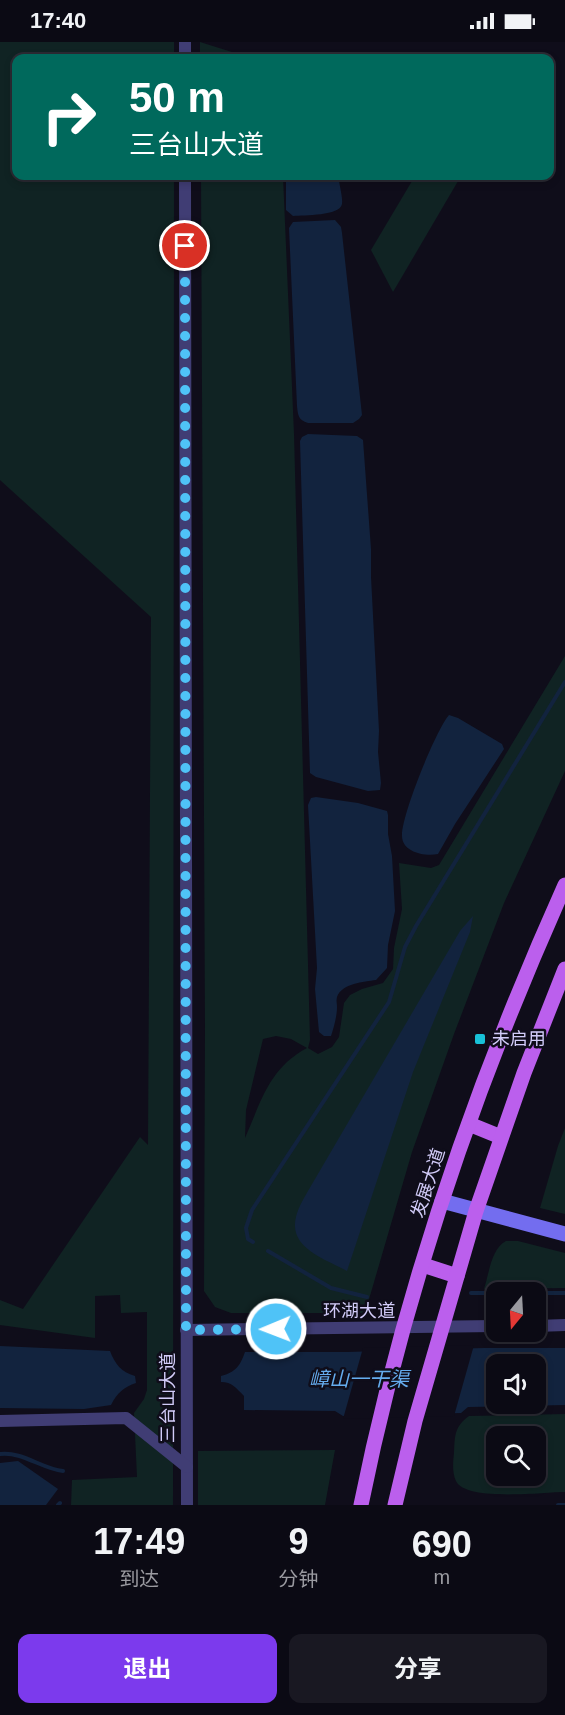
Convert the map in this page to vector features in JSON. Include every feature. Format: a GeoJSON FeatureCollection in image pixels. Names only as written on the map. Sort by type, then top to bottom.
{"type":"FeatureCollection","features":[{"type":"Feature","properties":{"kind":"main road","name":"发展大道"},"geometry":{"type":"LineString","coordinates":[[361,1505],[403,1334],[442,1201],[469,1124],[538,946],[565,885]]}},
{"type":"Feature","properties":{"kind":"main road"},"geometry":{"type":"LineString","coordinates":[[395,1505],[415,1421],[476,1211],[501,1137],[565,969]]}},
{"type":"Feature","properties":{"kind":"main road"},"geometry":{"type":"LineString","coordinates":[[469,1124],[501,1137]]}},
{"type":"Feature","properties":{"kind":"main road"},"geometry":{"type":"LineString","coordinates":[[442,1201],[565,1234]]}},
{"type":"Feature","properties":{"kind":"main road"},"geometry":{"type":"LineString","coordinates":[[423,1265],[457,1276]]}},
{"type":"Feature","properties":{"kind":"street","name":"三台山大道"},"geometry":{"type":"LineString","coordinates":[[185,180],[187,1505]]}},
{"type":"Feature","properties":{"kind":"street"},"geometry":{"type":"LineString","coordinates":[[546,1326],[565,1325]]}},
{"type":"Feature","properties":{"kind":"street","name":"环湖大道"},"geometry":{"type":"LineString","coordinates":[[186,1330],[403,1334],[486,1327]]}},
{"type":"Feature","properties":{"kind":"street"},"geometry":{"type":"LineString","coordinates":[[0,1421],[126,1418],[187,1467]]}},
{"type":"Feature","properties":{"kind":"green space"},"geometry":{"type":"Polygon","coordinates":[[[0,42],[174,42],[174,54],[12,54],[12,180],[174,180],[173,1505],[71,1505],[72,1480],[137,1477],[134,1413],[144,1399],[147,1390],[147,1312],[121,1313],[120,1295],[95,1296],[95,1338],[0,1325],[0,1300],[23,1309],[140,1137],[148,1145],[151,617],[0,480],[0,42]]]}},
{"type":"Feature","properties":{"kind":"green space"},"geometry":{"type":"Polygon","coordinates":[[[200,42],[238,54],[200,54],[200,42]]]}},
{"type":"Feature","properties":{"kind":"green space"},"geometry":{"type":"Polygon","coordinates":[[[201,180],[283,180],[294,434],[310,1040],[308,1048],[318,1054],[332,1047],[339,1037],[344,1003],[350,995],[383,983],[393,969],[394,948],[402,909],[399,863],[431,868],[439,865],[565,656],[565,771],[504,903],[454,1034],[412,1152],[365,1313],[231,1313],[215,1307],[204,1291],[201,180]],[[276,1036],[263,1039],[246,1110],[245,1138],[275,1076],[294,1056],[307,1048],[291,1039],[276,1036]]]}},
{"type":"Feature","properties":{"kind":"green space"},"geometry":{"type":"Polygon","coordinates":[[[413,180],[459,180],[393,292],[371,250],[413,180]]]}},
{"type":"Feature","properties":{"kind":"green space"},"geometry":{"type":"Polygon","coordinates":[[[565,1128],[565,1214],[540,1208],[565,1128]]]}},
{"type":"Feature","properties":{"kind":"green space"},"geometry":{"type":"Polygon","coordinates":[[[506,1241],[518,1241],[565,1253],[565,1288],[546,1288],[546,1282],[486,1282],[486,1289],[484,1289],[489,1269],[494,1256],[506,1241]]]}},
{"type":"Feature","properties":{"kind":"green space"},"geometry":{"type":"Polygon","coordinates":[[[565,1414],[565,1492],[489,1494],[463,1488],[456,1481],[453,1464],[456,1432],[469,1416],[565,1414]]]}},
{"type":"Feature","properties":{"kind":"green space"},"geometry":{"type":"Polygon","coordinates":[[[335,1450],[325,1505],[198,1505],[198,1451],[335,1450]]]}},
{"type":"Feature","properties":{"kind":"water"},"geometry":{"type":"Polygon","coordinates":[[[286,180],[339,180],[342,204],[335,211],[293,216],[286,210],[286,180]]]}},
{"type":"Feature","properties":{"kind":"water"},"geometry":{"type":"Polygon","coordinates":[[[335,220],[341,227],[342,233],[362,415],[353,423],[308,423],[299,417],[297,406],[289,228],[293,222],[335,220]]]}},
{"type":"Feature","properties":{"kind":"water"},"geometry":{"type":"Polygon","coordinates":[[[308,434],[357,436],[363,440],[371,549],[380,790],[368,791],[316,777],[310,773],[300,441],[308,434]]]}},
{"type":"Feature","properties":{"kind":"water"},"geometry":{"type":"Polygon","coordinates":[[[449,715],[502,744],[504,749],[438,854],[421,854],[406,846],[402,836],[403,826],[420,774],[436,737],[449,715]]]}},
{"type":"Feature","properties":{"kind":"water"},"geometry":{"type":"Polygon","coordinates":[[[311,798],[358,803],[387,811],[392,856],[395,911],[388,945],[387,968],[376,980],[348,986],[340,992],[337,997],[331,1036],[324,1036],[319,1032],[315,989],[317,968],[308,805],[311,798]]]}},
{"type":"Feature","properties":{"kind":"water"},"geometry":{"type":"Polygon","coordinates":[[[473,916],[470,932],[413,1072],[347,1271],[303,1245],[295,1228],[298,1210],[460,931],[473,916]]]}},
{"type":"Feature","properties":{"kind":"water"},"geometry":{"type":"Polygon","coordinates":[[[0,1346],[110,1351],[119,1367],[135,1376],[136,1383],[121,1391],[111,1405],[84,1409],[0,1408],[0,1346]]]}},
{"type":"Feature","properties":{"kind":"water","name":"嶂山一干渠"},"geometry":{"type":"Polygon","coordinates":[[[565,1348],[565,1405],[546,1405],[546,1354],[486,1354],[486,1407],[468,1407],[461,1413],[343,1416],[335,1411],[244,1410],[244,1396],[231,1384],[221,1382],[221,1376],[237,1368],[245,1352],[565,1348]]]}},
{"type":"Feature","properties":{"kind":"water"},"geometry":{"type":"Polygon","coordinates":[[[18,1461],[58,1489],[46,1505],[0,1505],[0,1463],[18,1461]]]}},
{"type":"Feature","properties":{"kind":"pier"},"geometry":{"type":"Polygon","coordinates":[[[474,1345],[454,1416],[343,1419],[363,1348],[474,1345]]]}},
{"type":"Feature","properties":{"kind":"waterway"},"geometry":{"type":"LineString","coordinates":[[253,1242],[248,1239],[246,1228],[252,1210],[389,1002],[405,947],[416,926],[565,682]]}},
{"type":"Feature","properties":{"kind":"waterway"},"geometry":{"type":"LineString","coordinates":[[268,1251],[331,1288],[367,1297]]}},
{"type":"Feature","properties":{"kind":"waterway"},"geometry":{"type":"LineString","coordinates":[[471,1293],[486,1293]]}},
{"type":"Feature","properties":{"kind":"waterway"},"geometry":{"type":"LineString","coordinates":[[546,1293],[565,1293]]}},
{"type":"Feature","properties":{"kind":"waterway"},"geometry":{"type":"LineString","coordinates":[[0,1454],[16,1455],[63,1471]]}},
{"type":"Feature","properties":{"kind":"waterway"},"geometry":{"type":"LineString","coordinates":[[558,1505],[565,1505]]}},
{"type":"Feature","properties":{"kind":"place","name":"未启用"},"geometry":{"type":"Point","coordinates":[480,1039]}},
{"type":"Feature","properties":{"kind":"route"},"geometry":{"type":"LineString","coordinates":[[185,246],[186,1330],[276,1329]]}}]}
